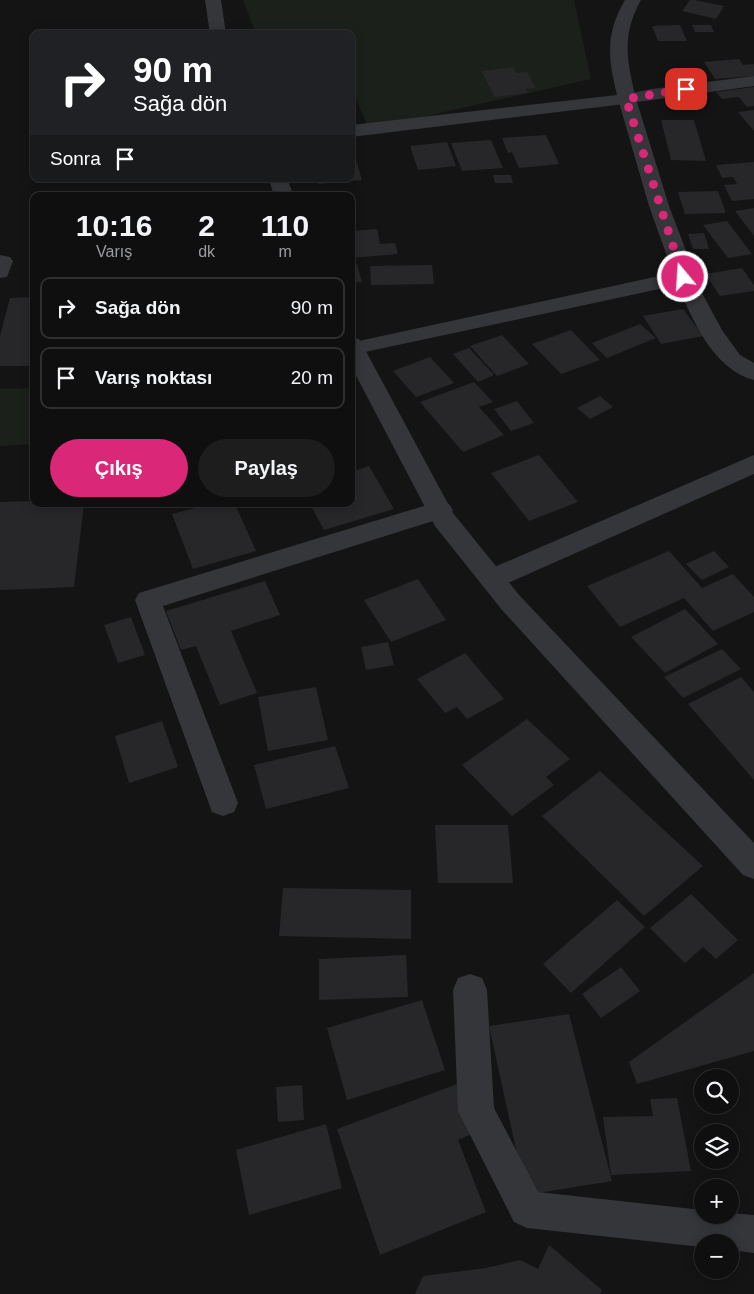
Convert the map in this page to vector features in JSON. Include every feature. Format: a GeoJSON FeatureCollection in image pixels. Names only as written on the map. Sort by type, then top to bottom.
{"type":"FeatureCollection","features":[{"type":"Feature","properties":{"kind":"street"},"geometry":{"type":"LineString","coordinates":[[213,0],[217,30]]}},
{"type":"Feature","properties":{"kind":"street"},"geometry":{"type":"LineString","coordinates":[[633,0],[627,10],[622,29],[618,59],[626,99],[683,277],[722,349],[745,371],[754,373]]}},
{"type":"Feature","properties":{"kind":"street"},"geometry":{"type":"LineString","coordinates":[[355,131],[626,99],[754,81]]}},
{"type":"Feature","properties":{"kind":"street"},"geometry":{"type":"LineString","coordinates":[[0,261],[3,261],[0,272]]}},
{"type":"Feature","properties":{"kind":"street"},"geometry":{"type":"LineString","coordinates":[[355,346],[683,277]]}},
{"type":"Feature","properties":{"kind":"street"},"geometry":{"type":"LineString","coordinates":[[355,350],[444,518],[517,610],[754,865]]}},
{"type":"Feature","properties":{"kind":"street"},"geometry":{"type":"LineString","coordinates":[[492,579],[754,464]]}},
{"type":"Feature","properties":{"kind":"street"},"geometry":{"type":"LineString","coordinates":[[223,803],[148,600],[440,510]]}},
{"type":"Feature","properties":{"kind":"street"},"geometry":{"type":"LineString","coordinates":[[470,990],[476,1111],[527,1208],[754,1234]]}},
{"type":"Feature","properties":{"kind":"shaded area"},"geometry":{"type":"Polygon","coordinates":[[[243,0],[574,0],[591,79],[369,129],[355,96],[355,30],[254,30],[243,0]]]}},
{"type":"Feature","properties":{"kind":"shaded area"},"geometry":{"type":"Polygon","coordinates":[[[30,388],[30,444],[0,446],[0,389],[30,388]]]}},
{"type":"Feature","properties":{"kind":"building"},"geometry":{"type":"Polygon","coordinates":[[[690,0],[724,6],[716,19],[682,11],[690,0]]]}},
{"type":"Feature","properties":{"kind":"building"},"geometry":{"type":"Polygon","coordinates":[[[680,25],[687,41],[658,41],[652,26],[680,25]]]}},
{"type":"Feature","properties":{"kind":"building"},"geometry":{"type":"Polygon","coordinates":[[[692,25],[711,25],[714,32],[695,32],[692,25]]]}},
{"type":"Feature","properties":{"kind":"building"},"geometry":{"type":"Polygon","coordinates":[[[739,59],[743,65],[754,64],[754,76],[715,79],[704,62],[739,59]]]}},
{"type":"Feature","properties":{"kind":"building"},"geometry":{"type":"Polygon","coordinates":[[[513,67],[516,73],[527,72],[536,88],[526,89],[528,93],[495,97],[481,71],[513,67]]]}},
{"type":"Feature","properties":{"kind":"building"},"geometry":{"type":"Polygon","coordinates":[[[754,87],[754,106],[747,107],[739,97],[722,99],[716,92],[754,87]]]}},
{"type":"Feature","properties":{"kind":"building"},"geometry":{"type":"Polygon","coordinates":[[[754,110],[754,131],[738,112],[754,110]]]}},
{"type":"Feature","properties":{"kind":"building"},"geometry":{"type":"Polygon","coordinates":[[[661,120],[694,120],[706,161],[671,160],[661,120]]]}},
{"type":"Feature","properties":{"kind":"building"},"geometry":{"type":"Polygon","coordinates":[[[546,135],[559,164],[519,168],[512,152],[508,153],[502,138],[546,135]]]}},
{"type":"Feature","properties":{"kind":"building"},"geometry":{"type":"Polygon","coordinates":[[[491,140],[503,168],[462,171],[451,143],[491,140]]]}},
{"type":"Feature","properties":{"kind":"building"},"geometry":{"type":"Polygon","coordinates":[[[447,142],[456,166],[418,170],[410,146],[447,142]]]}},
{"type":"Feature","properties":{"kind":"building"},"geometry":{"type":"Polygon","coordinates":[[[355,156],[362,180],[355,181],[355,156]]]}},
{"type":"Feature","properties":{"kind":"building"},"geometry":{"type":"Polygon","coordinates":[[[754,162],[754,199],[732,201],[724,185],[737,184],[733,177],[722,178],[716,165],[754,162]]]}},
{"type":"Feature","properties":{"kind":"building"},"geometry":{"type":"Polygon","coordinates":[[[493,175],[511,175],[513,183],[495,183],[493,175]]]}},
{"type":"Feature","properties":{"kind":"building"},"geometry":{"type":"Polygon","coordinates":[[[318,182],[340,182],[319,184],[318,182]]]}},
{"type":"Feature","properties":{"kind":"building"},"geometry":{"type":"Polygon","coordinates":[[[718,191],[726,213],[685,214],[678,192],[718,191]]]}},
{"type":"Feature","properties":{"kind":"building"},"geometry":{"type":"Polygon","coordinates":[[[754,208],[754,236],[735,211],[754,208]]]}},
{"type":"Feature","properties":{"kind":"building"},"geometry":{"type":"Polygon","coordinates":[[[727,221],[752,254],[728,258],[703,225],[727,221]]]}},
{"type":"Feature","properties":{"kind":"building"},"geometry":{"type":"Polygon","coordinates":[[[377,229],[380,244],[395,243],[398,254],[355,258],[355,231],[377,229]]]}},
{"type":"Feature","properties":{"kind":"building"},"geometry":{"type":"Polygon","coordinates":[[[704,233],[709,249],[693,249],[688,234],[704,233]]]}},
{"type":"Feature","properties":{"kind":"building"},"geometry":{"type":"Polygon","coordinates":[[[355,264],[357,264],[362,282],[355,283],[355,264]]]}},
{"type":"Feature","properties":{"kind":"building"},"geometry":{"type":"Polygon","coordinates":[[[432,265],[434,284],[371,285],[370,266],[432,265]]]}},
{"type":"Feature","properties":{"kind":"building"},"geometry":{"type":"Polygon","coordinates":[[[742,268],[754,285],[754,291],[720,296],[705,274],[742,268]]]}},
{"type":"Feature","properties":{"kind":"building"},"geometry":{"type":"Polygon","coordinates":[[[30,297],[30,366],[0,366],[0,336],[10,298],[30,297]]]}},
{"type":"Feature","properties":{"kind":"building"},"geometry":{"type":"Polygon","coordinates":[[[683,309],[703,336],[661,344],[643,316],[683,309]]]}},
{"type":"Feature","properties":{"kind":"building"},"geometry":{"type":"Polygon","coordinates":[[[640,324],[656,338],[607,358],[592,343],[640,324]]]}},
{"type":"Feature","properties":{"kind":"building"},"geometry":{"type":"Polygon","coordinates":[[[571,330],[600,360],[561,374],[532,344],[571,330]]]}},
{"type":"Feature","properties":{"kind":"building"},"geometry":{"type":"Polygon","coordinates":[[[502,335],[529,364],[497,376],[470,346],[502,335]]]}},
{"type":"Feature","properties":{"kind":"building"},"geometry":{"type":"Polygon","coordinates":[[[469,348],[494,375],[478,382],[453,354],[469,348]]]}},
{"type":"Feature","properties":{"kind":"building"},"geometry":{"type":"Polygon","coordinates":[[[430,357],[454,383],[416,397],[393,371],[430,357]]]}},
{"type":"Feature","properties":{"kind":"building"},"geometry":{"type":"Polygon","coordinates":[[[474,382],[493,402],[479,407],[504,435],[463,452],[420,402],[474,382]]]}},
{"type":"Feature","properties":{"kind":"building"},"geometry":{"type":"Polygon","coordinates":[[[600,396],[613,407],[590,419],[577,408],[600,396]]]}},
{"type":"Feature","properties":{"kind":"building"},"geometry":{"type":"Polygon","coordinates":[[[517,401],[534,423],[511,431],[494,409],[517,401]]]}},
{"type":"Feature","properties":{"kind":"building"},"geometry":{"type":"Polygon","coordinates":[[[539,455],[578,502],[529,521],[491,473],[539,455]]]}},
{"type":"Feature","properties":{"kind":"building"},"geometry":{"type":"Polygon","coordinates":[[[369,466],[394,509],[324,530],[312,507],[355,507],[355,471],[369,466]]]}},
{"type":"Feature","properties":{"kind":"building"},"geometry":{"type":"Polygon","coordinates":[[[30,501],[30,507],[84,507],[74,587],[0,590],[0,502],[30,501]]]}},
{"type":"Feature","properties":{"kind":"building"},"geometry":{"type":"Polygon","coordinates":[[[199,507],[236,507],[256,551],[193,569],[172,514],[199,507]]]}},
{"type":"Feature","properties":{"kind":"building"},"geometry":{"type":"Polygon","coordinates":[[[669,551],[702,588],[733,574],[754,597],[754,612],[713,631],[684,598],[620,627],[587,586],[669,551]]]}},
{"type":"Feature","properties":{"kind":"building"},"geometry":{"type":"Polygon","coordinates":[[[714,551],[729,567],[702,580],[686,564],[714,551]]]}},
{"type":"Feature","properties":{"kind":"building"},"geometry":{"type":"Polygon","coordinates":[[[418,579],[446,620],[391,642],[364,600],[418,579]]]}},
{"type":"Feature","properties":{"kind":"building"},"geometry":{"type":"Polygon","coordinates":[[[265,581],[280,615],[231,631],[257,693],[220,705],[196,646],[181,650],[166,611],[265,581]]]}},
{"type":"Feature","properties":{"kind":"building"},"geometry":{"type":"Polygon","coordinates":[[[685,609],[718,644],[665,673],[631,637],[685,609]]]}},
{"type":"Feature","properties":{"kind":"building"},"geometry":{"type":"Polygon","coordinates":[[[131,617],[145,655],[118,663],[104,625],[131,617]]]}},
{"type":"Feature","properties":{"kind":"building"},"geometry":{"type":"Polygon","coordinates":[[[388,642],[394,665],[366,670],[361,647],[388,642]]]}},
{"type":"Feature","properties":{"kind":"building"},"geometry":{"type":"Polygon","coordinates":[[[722,649],[741,669],[683,698],[664,677],[722,649]]]}},
{"type":"Feature","properties":{"kind":"building"},"geometry":{"type":"Polygon","coordinates":[[[465,653],[504,699],[467,719],[457,707],[445,713],[417,679],[465,653]]]}},
{"type":"Feature","properties":{"kind":"building"},"geometry":{"type":"Polygon","coordinates":[[[741,677],[754,692],[754,780],[688,704],[741,677]]]}},
{"type":"Feature","properties":{"kind":"building"},"geometry":{"type":"Polygon","coordinates":[[[316,687],[328,740],[268,751],[258,697],[316,687]]]}},
{"type":"Feature","properties":{"kind":"building"},"geometry":{"type":"Polygon","coordinates":[[[527,719],[570,759],[546,777],[554,785],[512,816],[462,765],[527,719]]]}},
{"type":"Feature","properties":{"kind":"building"},"geometry":{"type":"Polygon","coordinates":[[[162,721],[178,767],[129,783],[115,736],[162,721]]]}},
{"type":"Feature","properties":{"kind":"building"},"geometry":{"type":"Polygon","coordinates":[[[335,746],[349,788],[266,809],[254,765],[335,746]]]}},
{"type":"Feature","properties":{"kind":"building"},"geometry":{"type":"Polygon","coordinates":[[[600,771],[703,866],[644,916],[542,816],[600,771]]]}},
{"type":"Feature","properties":{"kind":"building"},"geometry":{"type":"Polygon","coordinates":[[[435,825],[508,825],[513,883],[438,883],[435,825]]]}},
{"type":"Feature","properties":{"kind":"building"},"geometry":{"type":"Polygon","coordinates":[[[283,888],[411,890],[411,939],[279,936],[283,888]]]}},
{"type":"Feature","properties":{"kind":"building"},"geometry":{"type":"Polygon","coordinates":[[[691,894],[738,940],[716,959],[703,947],[685,963],[650,928],[691,894]]]}},
{"type":"Feature","properties":{"kind":"building"},"geometry":{"type":"Polygon","coordinates":[[[617,900],[645,927],[571,993],[543,964],[617,900]]]}},
{"type":"Feature","properties":{"kind":"building"},"geometry":{"type":"Polygon","coordinates":[[[406,955],[408,997],[319,1000],[319,959],[406,955]]]}},
{"type":"Feature","properties":{"kind":"building"},"geometry":{"type":"Polygon","coordinates":[[[621,967],[640,991],[601,1018],[582,994],[621,967]]]}},
{"type":"Feature","properties":{"kind":"building"},"geometry":{"type":"Polygon","coordinates":[[[754,973],[754,1051],[637,1084],[629,1062],[754,973]]]}},
{"type":"Feature","properties":{"kind":"building"},"geometry":{"type":"Polygon","coordinates":[[[422,1000],[445,1070],[347,1100],[327,1028],[422,1000]]]}},
{"type":"Feature","properties":{"kind":"building"},"geometry":{"type":"Polygon","coordinates":[[[569,1014],[612,1181],[526,1195],[489,1026],[569,1014]]]}},
{"type":"Feature","properties":{"kind":"building"},"geometry":{"type":"Polygon","coordinates":[[[457,1084],[476,1132],[458,1140],[486,1212],[380,1255],[337,1129],[457,1084]]]}},
{"type":"Feature","properties":{"kind":"building"},"geometry":{"type":"Polygon","coordinates":[[[302,1085],[304,1120],[278,1122],[276,1087],[302,1085]]]}},
{"type":"Feature","properties":{"kind":"building"},"geometry":{"type":"Polygon","coordinates":[[[677,1098],[691,1171],[611,1175],[603,1117],[653,1116],[650,1099],[677,1098]]]}},
{"type":"Feature","properties":{"kind":"building"},"geometry":{"type":"Polygon","coordinates":[[[326,1124],[342,1188],[249,1215],[236,1150],[326,1124]]]}},
{"type":"Feature","properties":{"kind":"building"},"geometry":{"type":"Polygon","coordinates":[[[549,1245],[602,1290],[600,1294],[415,1294],[423,1276],[486,1268],[520,1260],[538,1269],[549,1245]]]}},
{"type":"Feature","properties":{"kind":"route"},"geometry":{"type":"LineString","coordinates":[[683,277],[626,99],[686,89]]}}]}
